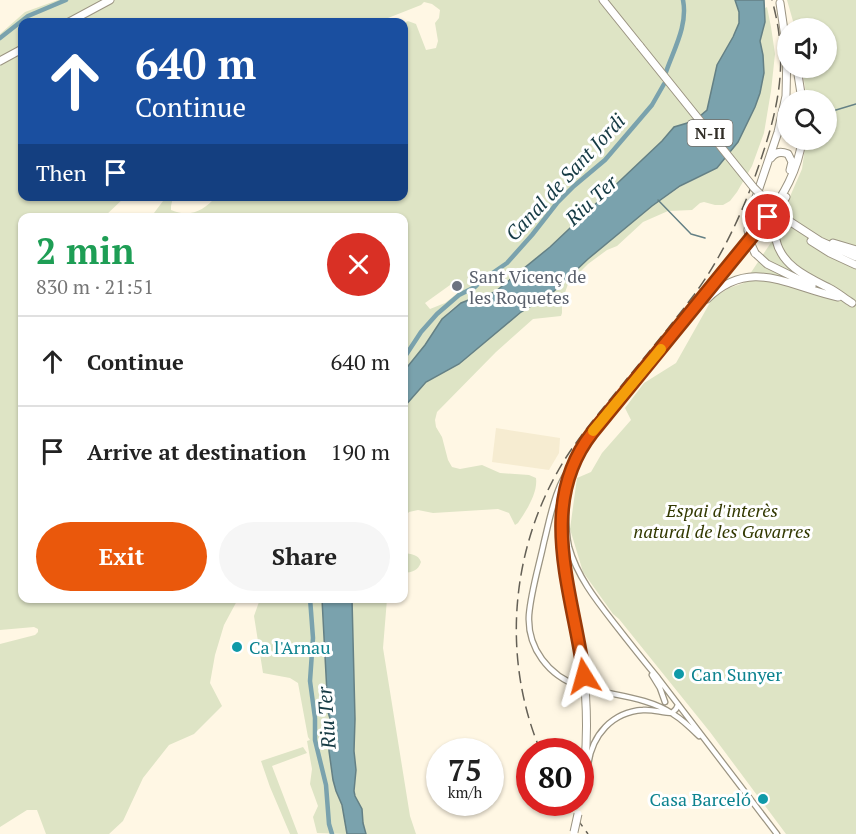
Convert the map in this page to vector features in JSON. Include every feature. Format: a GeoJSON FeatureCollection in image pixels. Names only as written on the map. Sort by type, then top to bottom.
{"type":"FeatureCollection","features":[{"type":"Feature","properties":{"kind":"highway"},"geometry":{"type":"LineString","coordinates":[[76,18],[110,0]]}},
{"type":"Feature","properties":{"kind":"highway","name":"N-II"},"geometry":{"type":"LineString","coordinates":[[603,0],[754,188],[795,226],[827,246],[856,257]]}},
{"type":"Feature","properties":{"kind":"highway"},"geometry":{"type":"LineString","coordinates":[[783,18],[780,3],[785,18]]}},
{"type":"Feature","properties":{"kind":"highway"},"geometry":{"type":"LineString","coordinates":[[0,61],[18,50]]}},
{"type":"Feature","properties":{"kind":"highway"},"geometry":{"type":"LineString","coordinates":[[787,78],[782,117],[751,212],[748,230],[750,242],[755,253],[767,264],[854,304]]}},
{"type":"Feature","properties":{"kind":"highway"},"geometry":{"type":"LineString","coordinates":[[800,150],[794,179],[774,222],[778,248],[783,257],[797,270],[854,304]]}},
{"type":"Feature","properties":{"kind":"highway"},"geometry":{"type":"LineString","coordinates":[[766,169],[772,156],[776,153],[785,153],[792,160],[787,178],[771,212]]}},
{"type":"Feature","properties":{"kind":"highway"},"geometry":{"type":"LineString","coordinates":[[586,738],[586,700],[580,645],[561,541],[568,478],[590,436],[753,237],[786,189],[796,166]]}},
{"type":"Feature","properties":{"kind":"highway"},"geometry":{"type":"LineString","coordinates":[[795,226],[839,246],[856,250]]}},
{"type":"Feature","properties":{"kind":"highway"},"geometry":{"type":"LineString","coordinates":[[795,226],[803,235],[822,248],[856,265]]}},
{"type":"Feature","properties":{"kind":"highway"},"geometry":{"type":"LineString","coordinates":[[680,326],[687,322],[718,289],[732,281],[749,277],[771,277],[838,297]]}},
{"type":"Feature","properties":{"kind":"highway"},"geometry":{"type":"LineString","coordinates":[[574,833],[577,816]]}},
{"type":"Feature","properties":{"kind":"street"},"geometry":{"type":"LineString","coordinates":[[576,459],[567,501],[566,522],[568,543],[580,575],[777,834]]}},
{"type":"Feature","properties":{"kind":"street"},"geometry":{"type":"LineString","coordinates":[[576,459],[568,470],[553,510],[534,588],[529,620],[532,640],[543,661],[559,676],[579,686]]}},
{"type":"Feature","properties":{"kind":"street"},"geometry":{"type":"LineString","coordinates":[[648,667],[660,688],[665,702],[664,709]]}},
{"type":"Feature","properties":{"kind":"street"},"geometry":{"type":"LineString","coordinates":[[591,689],[664,709],[683,721],[706,743]]}},
{"type":"Feature","properties":{"kind":"street"},"geometry":{"type":"LineString","coordinates":[[665,702],[666,699],[673,698]]}},
{"type":"Feature","properties":{"kind":"street"},"geometry":{"type":"LineString","coordinates":[[672,713],[678,705]]}},
{"type":"Feature","properties":{"kind":"street"},"geometry":{"type":"LineString","coordinates":[[594,742],[609,723],[623,714],[636,710],[672,713]]}},
{"type":"Feature","properties":{"kind":"shaded area"},"geometry":{"type":"Polygon","coordinates":[[[496,428],[560,438],[559,453],[549,470],[492,462],[496,428]]]}},
{"type":"Feature","properties":{"kind":"green space"},"geometry":{"type":"Polygon","coordinates":[[[58,0],[735,0],[739,12],[739,23],[717,65],[707,110],[694,121],[674,127],[550,247],[496,291],[454,307],[408,366],[408,213],[190,213],[196,212],[212,201],[408,201],[408,21],[416,24],[426,50],[436,48],[438,41],[435,23],[439,18],[440,10],[424,2],[388,18],[18,18],[25,12],[58,0]],[[457,280],[425,303],[430,309],[445,303],[463,289],[457,280]]]}},
{"type":"Feature","properties":{"kind":"green space","name":"Espai d'interès natural de les Gavarres"},"geometry":{"type":"Polygon","coordinates":[[[787,0],[856,0],[856,834],[786,834],[710,732],[613,614],[583,572],[570,529],[577,478],[591,472],[602,453],[631,420],[625,408],[644,383],[676,363],[712,299],[729,288],[744,283],[790,214],[785,208],[802,169],[805,150],[837,150],[837,90],[805,90],[804,78],[837,78],[837,18],[792,18],[787,0]]]}},
{"type":"Feature","properties":{"kind":"green space"},"geometry":{"type":"Polygon","coordinates":[[[767,7],[775,54],[764,133],[752,166],[730,201],[723,205],[704,202],[692,210],[668,211],[643,222],[617,246],[607,250],[588,264],[568,284],[562,301],[561,316],[533,319],[496,352],[437,412],[436,427],[442,437],[452,467],[460,469],[482,465],[500,473],[529,475],[536,478],[533,496],[518,523],[515,525],[509,513],[498,509],[433,513],[418,510],[408,513],[408,402],[426,382],[459,364],[521,312],[551,294],[588,259],[652,206],[680,187],[717,168],[738,142],[760,93],[764,73],[760,41],[765,22],[765,8],[767,7]]]}},
{"type":"Feature","properties":{"kind":"green space"},"geometry":{"type":"Polygon","coordinates":[[[18,18],[18,201],[121,201],[108,213],[18,213],[18,603],[236,603],[224,625],[210,683],[222,706],[194,734],[169,745],[143,778],[123,821],[109,834],[46,834],[37,810],[27,810],[0,827],[0,644],[35,635],[38,629],[34,627],[0,630],[0,34],[18,18]]]}},
{"type":"Feature","properties":{"kind":"green space"},"geometry":{"type":"Polygon","coordinates":[[[163,201],[172,201],[171,210],[184,213],[154,213],[163,201]]]}},
{"type":"Feature","properties":{"kind":"green space"},"geometry":{"type":"Polygon","coordinates":[[[408,554],[418,557],[421,562],[408,572],[408,554]]]}},
{"type":"Feature","properties":{"kind":"green space"},"geometry":{"type":"Polygon","coordinates":[[[259,603],[322,603],[328,712],[332,728],[329,751],[333,780],[342,805],[347,834],[317,833],[313,817],[318,806],[310,784],[312,769],[307,741],[310,740],[298,683],[290,678],[263,673],[254,616],[259,603]]]}},
{"type":"Feature","properties":{"kind":"green space"},"geometry":{"type":"Polygon","coordinates":[[[352,603],[387,603],[383,648],[410,816],[416,834],[366,834],[354,791],[352,603]]]}},
{"type":"Feature","properties":{"kind":"green space"},"geometry":{"type":"Polygon","coordinates":[[[303,747],[307,753],[272,766],[298,834],[290,834],[261,761],[303,747]]]}},
{"type":"Feature","properties":{"kind":"water"},"geometry":{"type":"Polygon","coordinates":[[[735,0],[764,0],[765,22],[760,41],[764,73],[755,107],[738,142],[717,168],[680,186],[652,206],[588,259],[551,294],[521,312],[459,364],[426,382],[408,402],[408,366],[442,319],[461,303],[487,296],[496,291],[550,247],[674,127],[694,121],[707,110],[717,65],[739,23],[739,12],[735,0]]]}},
{"type":"Feature","properties":{"kind":"water"},"geometry":{"type":"Polygon","coordinates":[[[322,603],[352,603],[356,770],[354,791],[362,809],[366,834],[347,834],[342,805],[333,780],[329,751],[332,725],[328,712],[322,603]]]}},
{"type":"Feature","properties":{"kind":"waterway"},"geometry":{"type":"LineString","coordinates":[[25,18],[66,0]]}},
{"type":"Feature","properties":{"kind":"waterway"},"geometry":{"type":"LineString","coordinates":[[666,72],[682,28],[683,0]]}},
{"type":"Feature","properties":{"kind":"waterway"},"geometry":{"type":"LineString","coordinates":[[0,38],[18,24]]}},
{"type":"Feature","properties":{"kind":"waterway","name":"Canal de Sant Jordi"},"geometry":{"type":"LineString","coordinates":[[408,352],[437,314],[459,295],[475,287],[507,263],[557,203],[605,160],[652,105],[664,84]]}},
{"type":"Feature","properties":{"kind":"waterway"},"geometry":{"type":"LineString","coordinates":[[837,110],[856,104]]}},
{"type":"Feature","properties":{"kind":"waterway"},"geometry":{"type":"LineString","coordinates":[[658,200],[691,234],[705,238]]}},
{"type":"Feature","properties":{"kind":"waterway","name":"Canal de Sant Jordi"},"geometry":{"type":"LineString","coordinates":[[310,603],[313,638],[310,681],[315,718],[315,740],[326,785],[332,834]]}},
{"type":"Feature","properties":{"kind":"railway"},"geometry":{"type":"LineString","coordinates":[[536,738],[528,715],[520,677],[516,639],[523,563],[534,525],[548,490],[567,456],[694,295],[723,249],[739,216],[772,123],[779,84],[780,43],[772,0]]}},
{"type":"Feature","properties":{"kind":"railway"},"geometry":{"type":"LineString","coordinates":[[575,816],[588,834]]}},
{"type":"Feature","properties":{"kind":"slow traffic"},"geometry":{"type":"LineString","coordinates":[[593,431],[661,349]]}},
{"type":"Feature","properties":{"kind":"place","name":"Sant Vicenç de les Roquetes"},"geometry":{"type":"Point","coordinates":[457,286]}},
{"type":"Feature","properties":{"kind":"place","name":"Ca l'Arnau"},"geometry":{"type":"Point","coordinates":[237,647]}},
{"type":"Feature","properties":{"kind":"place","name":"Can Sunyer"},"geometry":{"type":"Point","coordinates":[679,674]}},
{"type":"Feature","properties":{"kind":"place","name":"Casa Barceló"},"geometry":{"type":"Point","coordinates":[763,799]}},
{"type":"Feature","properties":{"kind":"route"},"geometry":{"type":"LineString","coordinates":[[584,676],[561,541],[564,499],[574,462],[592,433],[768,217]]}},
{"type":"Feature","properties":{"kind":"water label","name":"Riu Ter"},"geometry":{"type":"Point","coordinates":[591,200]}},
{"type":"Feature","properties":{"kind":"water label","name":"Riu Ter"},"geometry":{"type":"Point","coordinates":[326,718]}}]}
